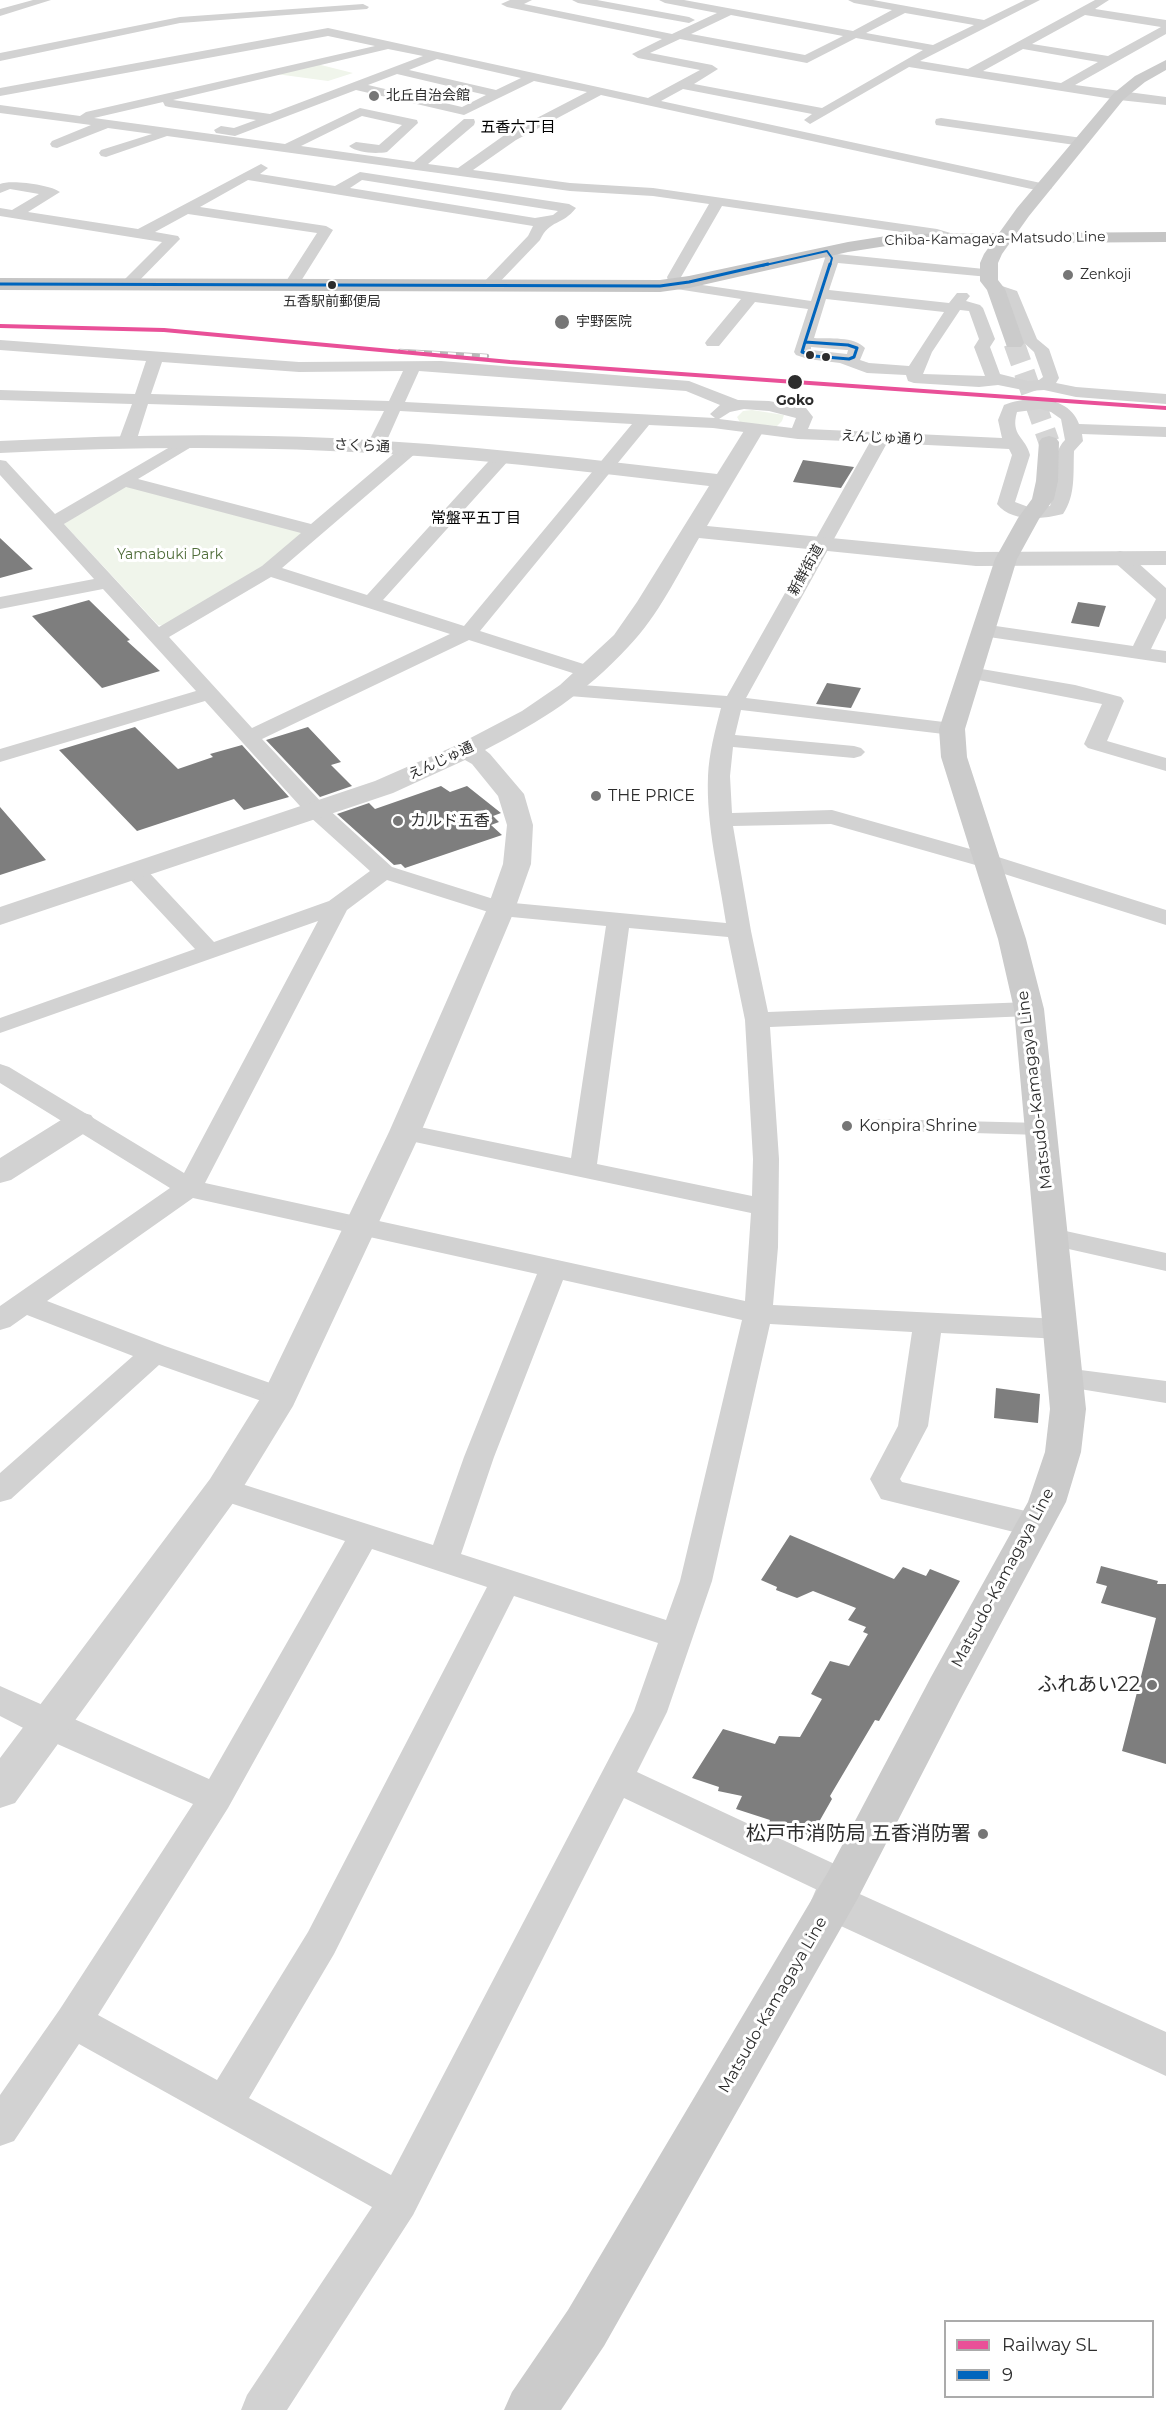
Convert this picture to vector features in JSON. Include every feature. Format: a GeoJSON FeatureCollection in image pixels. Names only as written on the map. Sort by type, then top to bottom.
{"type":"FeatureCollection","features":[{"type":"Feature","properties":{"kind":"main road"},"geometry":{"type":"LineString","coordinates":[[1009,343],[990,286],[989,263],[993,254],[1120,96],[1140,78],[1166,63]]}},
{"type":"Feature","properties":{"kind":"main road","name":"Chiba-Kamagaya-Matsudo Line"},"geometry":{"type":"LineString","coordinates":[[0,284],[675,285],[829,255],[877,241],[949,237],[1166,237]]}},
{"type":"Feature","properties":{"kind":"main road","name":"Matsudo-Kamagaya Line"},"geometry":{"type":"LineString","coordinates":[[530,2410],[586,2328],[838,1893],[945,1689],[1047,1502],[1063,1452],[1068,1409],[1029,1009],[1011,939],[954,757],[952,729],[1006,559],[1030,514],[1043,499],[1047,481],[1044,442]]}},
{"type":"Feature","properties":{"kind":"street"},"geometry":{"type":"LineString","coordinates":[[0,13],[40,0]]}},
{"type":"Feature","properties":{"kind":"street"},"geometry":{"type":"LineString","coordinates":[[247,14],[243,12],[249,0]]}},
{"type":"Feature","properties":{"kind":"street"},"geometry":{"type":"LineString","coordinates":[[526,0],[507,4],[674,36],[807,58],[902,10],[985,24]]}},
{"type":"Feature","properties":{"kind":"street"},"geometry":{"type":"LineString","coordinates":[[578,0],[727,27]]}},
{"type":"Feature","properties":{"kind":"street"},"geometry":{"type":"LineString","coordinates":[[665,0],[934,49]]}},
{"type":"Feature","properties":{"kind":"street"},"geometry":{"type":"LineString","coordinates":[[854,0],[905,9],[902,10]]}},
{"type":"Feature","properties":{"kind":"street"},"geometry":{"type":"LineString","coordinates":[[790,133],[907,63],[1034,0]]}},
{"type":"Feature","properties":{"kind":"street"},"geometry":{"type":"LineString","coordinates":[[970,72],[1084,11],[1109,1]]}},
{"type":"Feature","properties":{"kind":"street"},"geometry":{"type":"LineString","coordinates":[[649,102],[712,69],[638,54],[747,4]]}},
{"type":"Feature","properties":{"kind":"street"},"geometry":{"type":"LineString","coordinates":[[0,57],[180,20],[363,7]]}},
{"type":"Feature","properties":{"kind":"street"},"geometry":{"type":"LineString","coordinates":[[1084,11],[1166,24]]}},
{"type":"Feature","properties":{"kind":"street"},"geometry":{"type":"LineString","coordinates":[[858,18],[880,21]]}},
{"type":"Feature","properties":{"kind":"street"},"geometry":{"type":"LineString","coordinates":[[1063,87],[1166,29]]}},
{"type":"Feature","properties":{"kind":"street"},"geometry":{"type":"LineString","coordinates":[[139,30],[158,39]]}},
{"type":"Feature","properties":{"kind":"street"},"geometry":{"type":"LineString","coordinates":[[0,92],[56,82],[89,82],[112,72],[328,32],[1045,188]]}},
{"type":"Feature","properties":{"kind":"street"},"geometry":{"type":"LineString","coordinates":[[1043,33],[1065,37]]}},
{"type":"Feature","properties":{"kind":"street"},"geometry":{"type":"LineString","coordinates":[[713,41],[695,50],[782,65],[800,57]]}},
{"type":"Feature","properties":{"kind":"street"},"geometry":{"type":"LineString","coordinates":[[275,42],[498,94]]}},
{"type":"Feature","properties":{"kind":"street"},"geometry":{"type":"LineString","coordinates":[[807,42],[830,46]]}},
{"type":"Feature","properties":{"kind":"street"},"geometry":{"type":"LineString","coordinates":[[1020,45],[1108,60]]}},
{"type":"Feature","properties":{"kind":"street"},"geometry":{"type":"LineString","coordinates":[[1108,45],[1130,48]]}},
{"type":"Feature","properties":{"kind":"street"},"geometry":{"type":"LineString","coordinates":[[57,144],[102,118],[153,100],[266,74],[298,73],[341,57],[389,46]]}},
{"type":"Feature","properties":{"kind":"street"},"geometry":{"type":"LineString","coordinates":[[39,49],[56,58]]}},
{"type":"Feature","properties":{"kind":"street"},"geometry":{"type":"LineString","coordinates":[[744,60],[768,51]]}},
{"type":"Feature","properties":{"kind":"street"},"geometry":{"type":"LineString","coordinates":[[220,52],[259,60],[298,73]]}},
{"type":"Feature","properties":{"kind":"street"},"geometry":{"type":"LineString","coordinates":[[0,109],[71,119],[102,118],[235,132],[434,56]]}},
{"type":"Feature","properties":{"kind":"street"},"geometry":{"type":"LineString","coordinates":[[168,62],[250,78]]}},
{"type":"Feature","properties":{"kind":"street"},"geometry":{"type":"LineString","coordinates":[[907,63],[1165,101]]}},
{"type":"Feature","properties":{"kind":"street"},"geometry":{"type":"LineString","coordinates":[[73,67],[89,82]]}},
{"type":"Feature","properties":{"kind":"street"},"geometry":{"type":"LineString","coordinates":[[112,72],[146,78]]}},
{"type":"Feature","properties":{"kind":"street"},"geometry":{"type":"LineString","coordinates":[[322,82],[356,86],[464,111],[532,77]]}},
{"type":"Feature","properties":{"kind":"street"},"geometry":{"type":"LineString","coordinates":[[169,82],[238,94]]}},
{"type":"Feature","properties":{"kind":"street"},"geometry":{"type":"LineString","coordinates":[[537,92],[558,82]]}},
{"type":"Feature","properties":{"kind":"street"},"geometry":{"type":"LineString","coordinates":[[681,85],[824,112]]}},
{"type":"Feature","properties":{"kind":"street"},"geometry":{"type":"LineString","coordinates":[[461,172],[511,137],[599,91]]}},
{"type":"Feature","properties":{"kind":"street"},"geometry":{"type":"LineString","coordinates":[[120,94],[273,118]]}},
{"type":"Feature","properties":{"kind":"street"},"geometry":{"type":"LineString","coordinates":[[0,99],[200,137],[296,145],[382,149],[399,137],[412,123],[360,112],[296,145],[246,176],[141,234]]}},
{"type":"Feature","properties":{"kind":"street"},"geometry":{"type":"LineString","coordinates":[[285,100],[309,104]]}},
{"type":"Feature","properties":{"kind":"street"},"geometry":{"type":"LineString","coordinates":[[0,122],[23,113]]}},
{"type":"Feature","properties":{"kind":"street"},"geometry":{"type":"LineString","coordinates":[[941,122],[1082,142]]}},
{"type":"Feature","properties":{"kind":"street"},"geometry":{"type":"LineString","coordinates":[[417,166],[476,126],[511,137]]}},
{"type":"Feature","properties":{"kind":"street"},"geometry":{"type":"LineString","coordinates":[[331,127],[354,130]]}},
{"type":"Feature","properties":{"kind":"street"},"geometry":{"type":"LineString","coordinates":[[200,137],[217,129]]}},
{"type":"Feature","properties":{"kind":"street"},"geometry":{"type":"LineString","coordinates":[[106,153],[168,132]]}},
{"type":"Feature","properties":{"kind":"street"},"geometry":{"type":"LineString","coordinates":[[376,134],[399,137]]}},
{"type":"Feature","properties":{"kind":"street"},"geometry":{"type":"LineString","coordinates":[[296,145],[417,166],[570,187],[652,192],[937,232],[949,237]]}},
{"type":"Feature","properties":{"kind":"street"},"geometry":{"type":"LineString","coordinates":[[246,176],[336,190],[544,222],[557,219],[569,208],[360,176],[336,190]]}},
{"type":"Feature","properties":{"kind":"street"},"geometry":{"type":"LineString","coordinates":[[0,189],[8,185],[53,192],[15,214]]}},
{"type":"Feature","properties":{"kind":"street"},"geometry":{"type":"LineString","coordinates":[[718,201],[674,277],[675,285],[751,297],[975,308],[987,339],[982,347],[993,376],[998,380]]}},
{"type":"Feature","properties":{"kind":"street"},"geometry":{"type":"LineString","coordinates":[[186,209],[326,230],[291,286]]}},
{"type":"Feature","properties":{"kind":"street"},"geometry":{"type":"LineString","coordinates":[[0,212],[173,238],[127,285]]}},
{"type":"Feature","properties":{"kind":"street"},"geometry":{"type":"LineString","coordinates":[[488,286],[535,237],[535,231],[544,222]]}},
{"type":"Feature","properties":{"kind":"street"},"geometry":{"type":"LineString","coordinates":[[915,371],[867,368],[844,359],[804,354],[829,255],[990,286],[1012,294],[1030,341],[1041,349],[1047,362],[1051,378],[1044,385]]}},
{"type":"Feature","properties":{"kind":"street"},"geometry":{"type":"LineString","coordinates":[[990,286],[968,290],[955,306],[915,371],[914,378],[979,382],[998,380],[1028,386],[1044,385],[1076,392],[1166,399]]}},
{"type":"Feature","properties":{"kind":"street"},"geometry":{"type":"LineString","coordinates":[[713,343],[751,297]]}},
{"type":"Feature","properties":{"kind":"street"},"geometry":{"type":"LineString","coordinates":[[0,345],[299,367],[441,366],[689,386],[733,404],[800,412],[805,417],[798,434]]}},
{"type":"Feature","properties":{"kind":"street"},"geometry":{"type":"LineString","coordinates":[[127,442],[156,356]]}},
{"type":"Feature","properties":{"kind":"street"},"geometry":{"type":"LineString","coordinates":[[375,447],[413,367]]}},
{"type":"Feature","properties":{"kind":"street","name":"えんじゅ通り"},"geometry":{"type":"LineString","coordinates":[[0,395],[395,406],[713,423],[798,434],[1012,444]]}},
{"type":"Feature","properties":{"kind":"street"},"geometry":{"type":"LineString","coordinates":[[713,423],[722,409],[733,404]]}},
{"type":"Feature","properties":{"kind":"street"},"geometry":{"type":"LineString","coordinates":[[1015,406],[1059,408],[1068,417],[1074,441],[1065,450],[1064,492],[1057,510],[1030,514],[1018,511],[1006,504],[1021,455],[1020,450],[1012,444],[1006,416],[1015,406]]}},
{"type":"Feature","properties":{"kind":"street"},"geometry":{"type":"LineString","coordinates":[[249,737],[468,633],[645,419]]}},
{"type":"Feature","properties":{"kind":"street"},"geometry":{"type":"LineString","coordinates":[[1072,429],[1166,432]]}},
{"type":"Feature","properties":{"kind":"street","name":"えんじゅ通"},"geometry":{"type":"LineString","coordinates":[[0,916],[384,787],[466,750],[531,716],[569,690],[622,640],[648,604],[754,430]]}},
{"type":"Feature","properties":{"kind":"street","name":"新鮮街道"},"geometry":{"type":"LineString","coordinates":[[261,2410],[399,2201],[651,1712],[696,1581],[758,1314],[764,1247],[766,1159],[763,1091],[757,1020],[739,931],[722,820],[719,776],[723,740],[733,703],[881,438]]}},
{"type":"Feature","properties":{"kind":"street","name":"さくら通"},"geometry":{"type":"LineString","coordinates":[[0,447],[127,442],[375,447],[503,456],[722,481]]}},
{"type":"Feature","properties":{"kind":"street"},"geometry":{"type":"LineString","coordinates":[[55,522],[187,442]]}},
{"type":"Feature","properties":{"kind":"street"},"geometry":{"type":"LineString","coordinates":[[157,636],[269,570],[410,449]]}},
{"type":"Feature","properties":{"kind":"street"},"geometry":{"type":"LineString","coordinates":[[371,602],[503,456]]}},
{"type":"Feature","properties":{"kind":"street"},"geometry":{"type":"LineString","coordinates":[[0,465],[55,522],[317,811],[384,872],[501,909],[739,931]]}},
{"type":"Feature","properties":{"kind":"street"},"geometry":{"type":"LineString","coordinates":[[124,481],[316,531]]}},
{"type":"Feature","properties":{"kind":"street"},"geometry":{"type":"LineString","coordinates":[[0,496],[22,490]]}},
{"type":"Feature","properties":{"kind":"street"},"geometry":{"type":"LineString","coordinates":[[693,531],[913,554],[1006,559],[1166,558]]}},
{"type":"Feature","properties":{"kind":"street"},"geometry":{"type":"LineString","coordinates":[[1120,557],[1166,598],[1139,653]]}},
{"type":"Feature","properties":{"kind":"street"},"geometry":{"type":"LineString","coordinates":[[269,570],[589,672]]}},
{"type":"Feature","properties":{"kind":"street"},"geometry":{"type":"LineString","coordinates":[[0,603],[108,582]]}},
{"type":"Feature","properties":{"kind":"street"},"geometry":{"type":"LineString","coordinates":[[982,630],[1166,657]]}},
{"type":"Feature","properties":{"kind":"street"},"geometry":{"type":"LineString","coordinates":[[970,673],[1075,691],[1114,701],[1095,744],[1166,765]]}},
{"type":"Feature","properties":{"kind":"street"},"geometry":{"type":"LineString","coordinates":[[569,690],[733,703],[952,729]]}},
{"type":"Feature","properties":{"kind":"street"},"geometry":{"type":"LineString","coordinates":[[0,756],[210,693]]}},
{"type":"Feature","properties":{"kind":"street"},"geometry":{"type":"LineString","coordinates":[[723,740],[854,752]]}},
{"type":"Feature","properties":{"kind":"street"},"geometry":{"type":"LineString","coordinates":[[0,1790],[223,1489],[280,1397],[405,1132],[501,909],[517,864],[520,825],[511,794],[481,759],[466,750]]}},
{"type":"Feature","properties":{"kind":"street"},"geometry":{"type":"LineString","coordinates":[[722,820],[832,817],[987,861],[1166,918]]}},
{"type":"Feature","properties":{"kind":"street"},"geometry":{"type":"LineString","coordinates":[[135,871],[210,951]]}},
{"type":"Feature","properties":{"kind":"street"},"geometry":{"type":"LineString","coordinates":[[0,1026],[338,906],[384,872]]}},
{"type":"Feature","properties":{"kind":"street"},"geometry":{"type":"LineString","coordinates":[[0,1320],[189,1188],[338,906]]}},
{"type":"Feature","properties":{"kind":"street"},"geometry":{"type":"LineString","coordinates":[[583,1169],[618,921]]}},
{"type":"Feature","properties":{"kind":"street"},"geometry":{"type":"LineString","coordinates":[[757,1020],[1029,1009]]}},
{"type":"Feature","properties":{"kind":"street"},"geometry":{"type":"LineString","coordinates":[[0,1072],[189,1188],[758,1314],[1061,1329]]}},
{"type":"Feature","properties":{"kind":"street"},"geometry":{"type":"LineString","coordinates":[[0,1173],[80,1122]]}},
{"type":"Feature","properties":{"kind":"street"},"geometry":{"type":"LineString","coordinates":[[879,1125],[1041,1129]]}},
{"type":"Feature","properties":{"kind":"street"},"geometry":{"type":"LineString","coordinates":[[405,1132],[764,1207]]}},
{"type":"Feature","properties":{"kind":"street"},"geometry":{"type":"LineString","coordinates":[[1052,1237],[1166,1262]]}},
{"type":"Feature","properties":{"kind":"street"},"geometry":{"type":"LineString","coordinates":[[443,1560],[479,1457],[553,1269]]}},
{"type":"Feature","properties":{"kind":"street"},"geometry":{"type":"LineString","coordinates":[[25,1303],[155,1353],[280,1397]]}},
{"type":"Feature","properties":{"kind":"street"},"geometry":{"type":"LineString","coordinates":[[927,1323],[912,1426],[885,1479],[892,1491],[1034,1525]]}},
{"type":"Feature","properties":{"kind":"street"},"geometry":{"type":"LineString","coordinates":[[0,1491],[155,1353]]}},
{"type":"Feature","properties":{"kind":"street"},"geometry":{"type":"LineString","coordinates":[[1065,1378],[1166,1392]]}},
{"type":"Feature","properties":{"kind":"street"},"geometry":{"type":"LineString","coordinates":[[223,1489],[678,1636]]}},
{"type":"Feature","properties":{"kind":"street"},"geometry":{"type":"LineString","coordinates":[[0,2128],[73,2020],[216,1798],[364,1535]]}},
{"type":"Feature","properties":{"kind":"street"},"geometry":{"type":"LineString","coordinates":[[224,2104],[321,1943],[506,1581]]}},
{"type":"Feature","properties":{"kind":"street"},"geometry":{"type":"LineString","coordinates":[[0,1700],[49,1725],[216,1798]]}},
{"type":"Feature","properties":{"kind":"street"},"geometry":{"type":"LineString","coordinates":[[618,1779],[838,1893],[1166,2055]]}},
{"type":"Feature","properties":{"kind":"street"},"geometry":{"type":"LineString","coordinates":[[73,2020],[399,2201]]}},
{"type":"Feature","properties":{"kind":"green space"},"geometry":{"type":"Polygon","coordinates":[[[317,64],[353,73],[328,81],[276,74],[317,64]]]}},
{"type":"Feature","properties":{"kind":"green space"},"geometry":{"type":"Polygon","coordinates":[[[752,410],[784,415],[777,426],[741,424],[737,417],[743,411],[752,410]]]}},
{"type":"Feature","properties":{"kind":"green space","name":"Yamabuki Park"},"geometry":{"type":"Polygon","coordinates":[[[128,486],[303,531],[304,534],[269,563],[165,626],[158,625],[64,524],[121,487],[128,486]]]}},
{"type":"Feature","properties":{"kind":"building"},"geometry":{"type":"Polygon","coordinates":[[[803,460],[854,467],[841,488],[793,482],[803,460]]]}},
{"type":"Feature","properties":{"kind":"building"},"geometry":{"type":"Polygon","coordinates":[[[0,538],[33,569],[0,578],[0,538]]]}},
{"type":"Feature","properties":{"kind":"building"},"geometry":{"type":"Polygon","coordinates":[[[89,600],[130,640],[127,641],[160,671],[102,688],[32,616],[89,600]]]}},
{"type":"Feature","properties":{"kind":"building"},"geometry":{"type":"Polygon","coordinates":[[[1078,602],[1106,606],[1099,627],[1071,623],[1078,602]]]}},
{"type":"Feature","properties":{"kind":"building"},"geometry":{"type":"Polygon","coordinates":[[[827,683],[861,688],[851,708],[816,704],[827,683]]]}},
{"type":"Feature","properties":{"kind":"building"},"geometry":{"type":"Polygon","coordinates":[[[135,727],[178,769],[213,757],[210,754],[242,745],[289,797],[244,810],[234,799],[137,831],[59,750],[135,727]]]}},
{"type":"Feature","properties":{"kind":"building"},"geometry":{"type":"Polygon","coordinates":[[[308,727],[341,762],[331,765],[352,786],[320,797],[266,740],[308,727]]]}},
{"type":"Feature","properties":{"kind":"building"},"geometry":{"type":"Polygon","coordinates":[[[441,786],[450,792],[467,786],[501,813],[493,816],[499,822],[491,825],[502,835],[405,868],[401,864],[394,865],[337,814],[369,803],[375,809],[441,786]]]}},
{"type":"Feature","properties":{"kind":"building"},"geometry":{"type":"Polygon","coordinates":[[[0,807],[46,860],[0,875],[0,807]]]}},
{"type":"Feature","properties":{"kind":"building"},"geometry":{"type":"Polygon","coordinates":[[[996,1388],[1040,1394],[1038,1423],[994,1418],[996,1388]]]}},
{"type":"Feature","properties":{"kind":"building"},"geometry":{"type":"Polygon","coordinates":[[[790,1535],[894,1579],[903,1567],[926,1576],[930,1569],[960,1581],[879,1721],[875,1720],[830,1796],[832,1799],[811,1836],[805,1834],[800,1836],[769,1823],[770,1820],[736,1809],[742,1796],[718,1791],[719,1787],[692,1778],[723,1729],[775,1744],[779,1736],[800,1737],[822,1699],[811,1694],[830,1661],[849,1666],[868,1634],[863,1632],[866,1627],[848,1620],[856,1608],[813,1591],[797,1598],[776,1590],[777,1587],[761,1580],[790,1535]]]}},
{"type":"Feature","properties":{"kind":"building","name":"ふれあい22"},"geometry":{"type":"Polygon","coordinates":[[[1101,1566],[1158,1581],[1157,1584],[1166,1584],[1166,1764],[1122,1751],[1156,1618],[1101,1603],[1107,1586],[1096,1583],[1101,1566]]]}},
{"type":"Feature","properties":{"kind":"tunnel"},"geometry":{"type":"LineString","coordinates":[[1014,343],[1049,442]]}},
{"type":"Feature","properties":{"kind":"railway"},"geometry":{"type":"LineString","coordinates":[[400,351],[487,356]]}},
{"type":"Feature","properties":{"kind":"rail line","name":"SL"},"geometry":{"type":"LineString","coordinates":[[0,326],[164,330],[510,362],[1166,408]]}},
{"type":"Feature","properties":{"kind":"transit line","name":"9"},"geometry":{"type":"LineString","coordinates":[[0,284],[660,286],[689,282],[827,251]]}},
{"type":"Feature","properties":{"kind":"transit line","name":"9"},"geometry":{"type":"LineString","coordinates":[[805,342],[832,258],[827,251]]}},
{"type":"Feature","properties":{"kind":"transit line","name":"9"},"geometry":{"type":"LineString","coordinates":[[805,342],[848,345],[857,348],[854,357],[849,359],[814,356],[802,352],[805,342]]}},
{"type":"Feature","properties":{"kind":"place","name":"北丘自治会館"},"geometry":{"type":"Point","coordinates":[374,96]}},
{"type":"Feature","properties":{"kind":"place","name":"Zenkoji"},"geometry":{"type":"Point","coordinates":[1068,275]}},
{"type":"Feature","properties":{"kind":"place","name":"五香駅前郵便局"},"geometry":{"type":"Point","coordinates":[332,285]}},
{"type":"Feature","properties":{"kind":"place","name":"宇野医院"},"geometry":{"type":"Point","coordinates":[562,322]}},
{"type":"Feature","properties":{"kind":"place","name":"Goko"},"geometry":{"type":"Point","coordinates":[795,382]}},
{"type":"Feature","properties":{"kind":"place","name":"THE PRICE"},"geometry":{"type":"Point","coordinates":[596,796]}},
{"type":"Feature","properties":{"kind":"place","name":"カルド五香"},"geometry":{"type":"Point","coordinates":[398,821]}},
{"type":"Feature","properties":{"kind":"place","name":"Konpira Shrine"},"geometry":{"type":"Point","coordinates":[847,1126]}},
{"type":"Feature","properties":{"kind":"place","name":"ふれあい22"},"geometry":{"type":"Point","coordinates":[1152,1685]}},
{"type":"Feature","properties":{"kind":"place","name":"松戸市消防局 五香消防署"},"geometry":{"type":"Point","coordinates":[983,1834]}},
{"type":"Feature","properties":{"kind":"district","name":"五香六丁目"},"geometry":{"type":"Point","coordinates":[518,128]}},
{"type":"Feature","properties":{"kind":"district","name":"常盤平五丁目"},"geometry":{"type":"Point","coordinates":[476,519]}}]}
